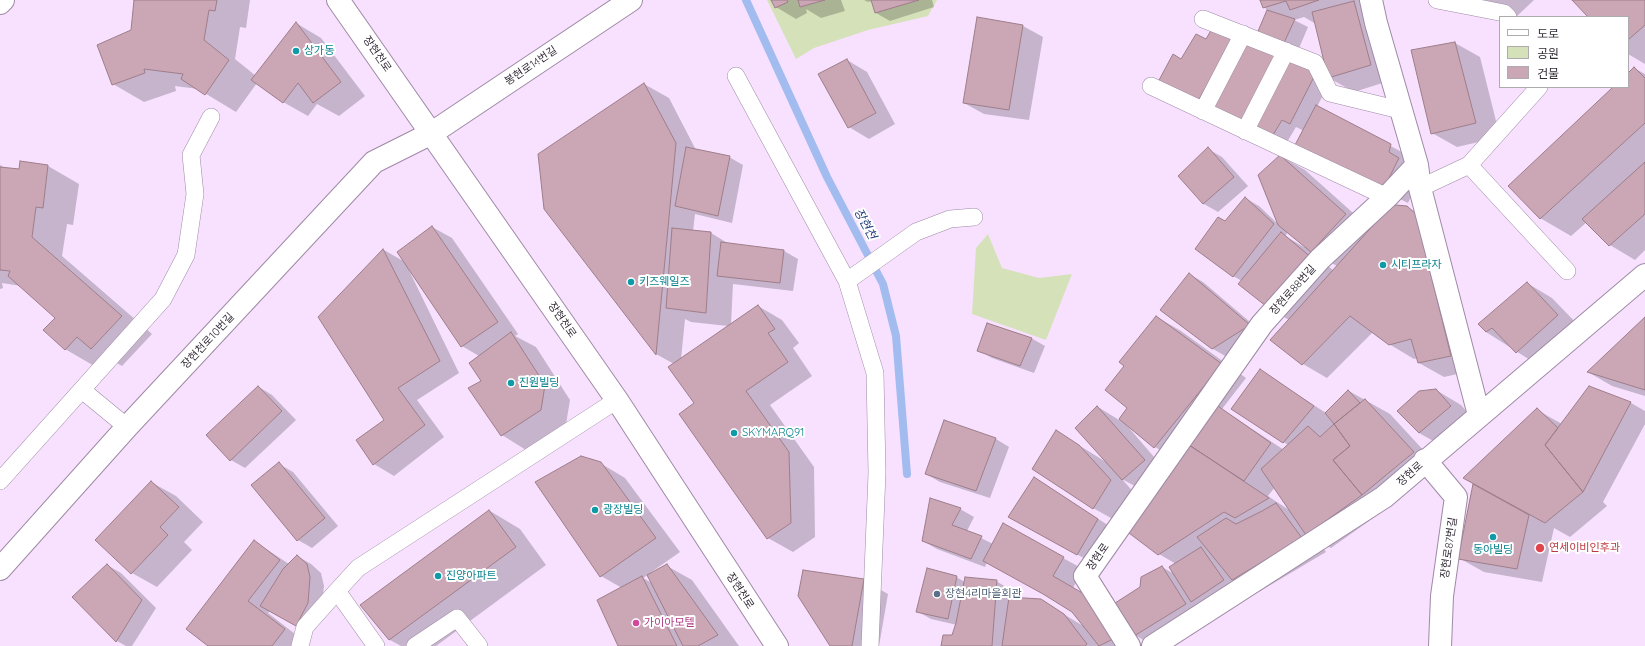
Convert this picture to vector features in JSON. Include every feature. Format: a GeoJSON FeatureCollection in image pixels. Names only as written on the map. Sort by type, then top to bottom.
{"type":"FeatureCollection","features":[{"type":"Feature","properties":{"kind":"street","name":"장현천로"},"geometry":{"type":"LineString","coordinates":[[338,0],[617,400],[768,643]]}},
{"type":"Feature","properties":{"kind":"street","name":"봉현로14번길"},"geometry":{"type":"LineString","coordinates":[[432,133],[631,0]]}},
{"type":"Feature","properties":{"kind":"street"},"geometry":{"type":"LineString","coordinates":[[1371,0],[1400,110],[1417,165],[1420,188],[1479,415]]}},
{"type":"Feature","properties":{"kind":"street","name":"장현천로10번길"},"geometry":{"type":"LineString","coordinates":[[0,569],[127,427],[374,162],[432,133]]}},
{"type":"Feature","properties":{"kind":"street","name":"장현로88번길"},"geometry":{"type":"LineString","coordinates":[[1187,430],[1262,324],[1320,259],[1387,197],[1417,165]]}},
{"type":"Feature","properties":{"kind":"street","name":"장현로"},"geometry":{"type":"LineString","coordinates":[[1153,646],[1384,497],[1425,460],[1645,274]]}},
{"type":"Feature","properties":{"kind":"street","name":"장현로"},"geometry":{"type":"LineString","coordinates":[[1129,646],[1085,576],[1187,430]]}},
{"type":"Feature","properties":{"kind":"street","name":"장현로87번길"},"geometry":{"type":"LineString","coordinates":[[1425,460],[1456,497],[1442,596],[1440,646]]}},
{"type":"Feature","properties":{"kind":"lane"},"geometry":{"type":"LineString","coordinates":[[1437,0],[1504,13],[1507,16]]}},
{"type":"Feature","properties":{"kind":"lane"},"geometry":{"type":"LineString","coordinates":[[1203,19],[1315,63],[1330,93],[1400,110]]}},
{"type":"Feature","properties":{"kind":"lane"},"geometry":{"type":"LineString","coordinates":[[1203,111],[1243,34]]}},
{"type":"Feature","properties":{"kind":"lane"},"geometry":{"type":"LineString","coordinates":[[1245,131],[1286,51]]}},
{"type":"Feature","properties":{"kind":"lane"},"geometry":{"type":"LineString","coordinates":[[736,76],[847,281],[875,373],[878,473],[870,646]]}},
{"type":"Feature","properties":{"kind":"lane"},"geometry":{"type":"LineString","coordinates":[[1151,86],[1387,197]]}},
{"type":"Feature","properties":{"kind":"lane"},"geometry":{"type":"LineString","coordinates":[[1420,188],[1469,165],[1538,88]]}},
{"type":"Feature","properties":{"kind":"lane"},"geometry":{"type":"LineString","coordinates":[[0,481],[163,299],[186,255],[195,194],[191,155],[211,117]]}},
{"type":"Feature","properties":{"kind":"lane"},"geometry":{"type":"LineString","coordinates":[[1469,165],[1568,271]]}},
{"type":"Feature","properties":{"kind":"lane"},"geometry":{"type":"LineString","coordinates":[[847,281],[899,246],[916,232],[950,219],[974,217]]}},
{"type":"Feature","properties":{"kind":"lane"},"geometry":{"type":"LineString","coordinates":[[82,390],[127,427]]}},
{"type":"Feature","properties":{"kind":"lane"},"geometry":{"type":"LineString","coordinates":[[300,646],[305,627],[358,568],[617,400]]}},
{"type":"Feature","properties":{"kind":"lane"},"geometry":{"type":"LineString","coordinates":[[337,591],[376,646]]}},
{"type":"Feature","properties":{"kind":"lane"},"geometry":{"type":"LineString","coordinates":[[415,646],[457,618],[479,646]]}},
{"type":"Feature","properties":{"kind":"green space"},"geometry":{"type":"Polygon","coordinates":[[[767,0],[937,0],[928,16],[868,30],[814,48],[796,59],[767,0]]]}},
{"type":"Feature","properties":{"kind":"green space"},"geometry":{"type":"Polygon","coordinates":[[[988,234],[1002,268],[1039,278],[1072,274],[1046,340],[972,314],[976,248],[988,234]]]}},
{"type":"Feature","properties":{"kind":"building"},"geometry":{"type":"Polygon","coordinates":[[[134,0],[217,0],[215,11],[209,10],[204,40],[229,60],[205,95],[181,79],[183,74],[144,69],[145,73],[112,85],[97,45],[131,30],[134,0]]]}},
{"type":"Feature","properties":{"kind":"building"},"geometry":{"type":"Polygon","coordinates":[[[771,0],[787,0],[788,2],[775,8],[771,0]]]}},
{"type":"Feature","properties":{"kind":"building"},"geometry":{"type":"Polygon","coordinates":[[[798,0],[825,0],[800,7],[798,0]]]}},
{"type":"Feature","properties":{"kind":"building"},"geometry":{"type":"Polygon","coordinates":[[[871,0],[919,0],[875,13],[871,0]]]}},
{"type":"Feature","properties":{"kind":"building"},"geometry":{"type":"Polygon","coordinates":[[[1260,0],[1319,0],[1290,10],[1286,1],[1263,8],[1260,0]]]}},
{"type":"Feature","properties":{"kind":"building"},"geometry":{"type":"Polygon","coordinates":[[[1572,0],[1645,0],[1645,25],[1629,39],[1629,16],[1587,16],[1572,0]]]}},
{"type":"Feature","properties":{"kind":"building"},"geometry":{"type":"Polygon","coordinates":[[[1354,1],[1371,65],[1328,78],[1312,12],[1354,1]]]}},
{"type":"Feature","properties":{"kind":"building"},"geometry":{"type":"Polygon","coordinates":[[[1267,10],[1295,19],[1283,45],[1256,36],[1267,10]]]}},
{"type":"Feature","properties":{"kind":"building"},"geometry":{"type":"Polygon","coordinates":[[[977,17],[1023,25],[1009,110],[963,103],[977,17]]]}},
{"type":"Feature","properties":{"kind":"building","name":"상가동"},"geometry":{"type":"Polygon","coordinates":[[[296,22],[341,82],[313,103],[298,83],[283,103],[251,80],[296,22]]]}},
{"type":"Feature","properties":{"kind":"building"},"geometry":{"type":"Polygon","coordinates":[[[1213,27],[1233,38],[1198,101],[1158,82],[1173,54],[1181,59],[1196,34],[1206,39],[1213,27]]]}},
{"type":"Feature","properties":{"kind":"building"},"geometry":{"type":"Polygon","coordinates":[[[1248,41],[1277,55],[1241,120],[1213,107],[1248,41]]]}},
{"type":"Feature","properties":{"kind":"building"},"geometry":{"type":"Polygon","coordinates":[[[1455,42],[1476,123],[1431,134],[1411,50],[1455,42]]]}},
{"type":"Feature","properties":{"kind":"building"},"geometry":{"type":"Polygon","coordinates":[[[1290,58],[1317,71],[1290,124],[1282,120],[1273,135],[1256,126],[1290,58]]]}},
{"type":"Feature","properties":{"kind":"building"},"geometry":{"type":"Polygon","coordinates":[[[847,59],[876,113],[848,128],[818,74],[847,59]]]}},
{"type":"Feature","properties":{"kind":"building"},"geometry":{"type":"Polygon","coordinates":[[[1634,67],[1645,78],[1645,123],[1540,219],[1508,186],[1612,88],[1629,88],[1629,72],[1634,67]]]}},
{"type":"Feature","properties":{"kind":"building","name":"키즈웨일즈"},"geometry":{"type":"Polygon","coordinates":[[[644,83],[676,143],[656,355],[544,209],[538,154],[644,83]]]}},
{"type":"Feature","properties":{"kind":"building"},"geometry":{"type":"Polygon","coordinates":[[[1316,105],[1391,144],[1389,152],[1399,158],[1383,190],[1295,145],[1316,105]]]}},
{"type":"Feature","properties":{"kind":"building"},"geometry":{"type":"Polygon","coordinates":[[[686,147],[730,156],[718,216],[675,206],[686,147]]]}},
{"type":"Feature","properties":{"kind":"building"},"geometry":{"type":"Polygon","coordinates":[[[1208,147],[1234,177],[1203,204],[1178,176],[1208,147]]]}},
{"type":"Feature","properties":{"kind":"building"},"geometry":{"type":"Polygon","coordinates":[[[1280,155],[1346,214],[1311,252],[1278,225],[1258,175],[1280,155]]]}},
{"type":"Feature","properties":{"kind":"building"},"geometry":{"type":"Polygon","coordinates":[[[20,161],[48,165],[43,208],[36,207],[32,237],[122,316],[91,349],[77,337],[65,350],[43,330],[55,318],[8,276],[10,271],[0,270],[0,167],[19,169],[20,161]]]}},
{"type":"Feature","properties":{"kind":"building"},"geometry":{"type":"Polygon","coordinates":[[[1645,162],[1645,214],[1609,246],[1582,219],[1645,162]]]}},
{"type":"Feature","properties":{"kind":"building"},"geometry":{"type":"Polygon","coordinates":[[[1245,197],[1274,224],[1233,277],[1195,249],[1218,217],[1225,221],[1245,197]]]}},
{"type":"Feature","properties":{"kind":"building","name":"시티프라자"},"geometry":{"type":"Polygon","coordinates":[[[1395,205],[1407,206],[1416,214],[1451,356],[1418,363],[1411,339],[1389,345],[1350,316],[1302,365],[1270,340],[1386,211],[1395,205]]]}},
{"type":"Feature","properties":{"kind":"building"},"geometry":{"type":"Polygon","coordinates":[[[432,226],[498,322],[461,347],[397,252],[432,226]]]}},
{"type":"Feature","properties":{"kind":"building"},"geometry":{"type":"Polygon","coordinates":[[[672,228],[711,232],[706,313],[666,308],[672,228]]]}},
{"type":"Feature","properties":{"kind":"building"},"geometry":{"type":"Polygon","coordinates":[[[1281,232],[1313,259],[1271,310],[1238,284],[1281,232]]]}},
{"type":"Feature","properties":{"kind":"building"},"geometry":{"type":"Polygon","coordinates":[[[721,242],[784,250],[780,283],[717,276],[721,242]]]}},
{"type":"Feature","properties":{"kind":"building"},"geometry":{"type":"Polygon","coordinates":[[[383,249],[440,361],[398,388],[425,425],[373,465],[356,440],[384,420],[318,317],[383,249]]]}},
{"type":"Feature","properties":{"kind":"building"},"geometry":{"type":"Polygon","coordinates":[[[1189,273],[1250,325],[1212,349],[1160,310],[1189,273]]]}},
{"type":"Feature","properties":{"kind":"building"},"geometry":{"type":"Polygon","coordinates":[[[1527,282],[1558,315],[1516,353],[1492,328],[1486,332],[1478,324],[1527,282]]]}},
{"type":"Feature","properties":{"kind":"building","name":"SKYMARQ91"},"geometry":{"type":"Polygon","coordinates":[[[758,305],[775,329],[768,333],[788,362],[746,391],[789,452],[791,523],[767,539],[679,414],[694,403],[668,367],[758,305]]]}},
{"type":"Feature","properties":{"kind":"building"},"geometry":{"type":"Polygon","coordinates":[[[1156,316],[1222,364],[1154,448],[1119,419],[1127,408],[1105,390],[1124,366],[1119,362],[1156,316]]]}},
{"type":"Feature","properties":{"kind":"building"},"geometry":{"type":"Polygon","coordinates":[[[1645,317],[1645,390],[1587,372],[1645,317]]]}},
{"type":"Feature","properties":{"kind":"building"},"geometry":{"type":"Polygon","coordinates":[[[987,323],[1032,338],[1020,366],[977,351],[987,323]]]}},
{"type":"Feature","properties":{"kind":"building","name":"진원빌딩"},"geometry":{"type":"Polygon","coordinates":[[[511,332],[545,385],[541,410],[501,436],[468,388],[481,381],[469,363],[511,332]]]}},
{"type":"Feature","properties":{"kind":"building"},"geometry":{"type":"Polygon","coordinates":[[[1260,369],[1314,406],[1283,443],[1231,409],[1260,369]]]}},
{"type":"Feature","properties":{"kind":"building"},"geometry":{"type":"Polygon","coordinates":[[[258,386],[282,411],[230,461],[206,435],[258,386]]]}},
{"type":"Feature","properties":{"kind":"building"},"geometry":{"type":"Polygon","coordinates":[[[1589,386],[1631,402],[1583,492],[1545,445],[1589,386]]]}},
{"type":"Feature","properties":{"kind":"building"},"geometry":{"type":"Polygon","coordinates":[[[1436,389],[1451,406],[1419,433],[1397,411],[1419,391],[1436,389]]]}},
{"type":"Feature","properties":{"kind":"building"},"geometry":{"type":"Polygon","coordinates":[[[1348,390],[1360,403],[1334,424],[1325,413],[1348,390]]]}},
{"type":"Feature","properties":{"kind":"building"},"geometry":{"type":"Polygon","coordinates":[[[1365,399],[1414,452],[1362,495],[1333,460],[1350,446],[1334,424],[1365,399]]]}},
{"type":"Feature","properties":{"kind":"building"},"geometry":{"type":"Polygon","coordinates":[[[1215,404],[1271,443],[1244,481],[1186,443],[1215,404]]]}},
{"type":"Feature","properties":{"kind":"building"},"geometry":{"type":"Polygon","coordinates":[[[1097,406],[1145,460],[1122,480],[1075,428],[1097,406]]]}},
{"type":"Feature","properties":{"kind":"building"},"geometry":{"type":"Polygon","coordinates":[[[1537,408],[1558,428],[1545,445],[1583,492],[1545,523],[1463,478],[1537,408]]]}},
{"type":"Feature","properties":{"kind":"building"},"geometry":{"type":"Polygon","coordinates":[[[944,420],[996,438],[976,491],[925,474],[944,420]]]}},
{"type":"Feature","properties":{"kind":"building"},"geometry":{"type":"Polygon","coordinates":[[[1334,424],[1350,446],[1333,460],[1362,495],[1306,535],[1261,469],[1308,426],[1320,437],[1334,424]]]}},
{"type":"Feature","properties":{"kind":"building"},"geometry":{"type":"Polygon","coordinates":[[[1056,430],[1079,445],[1111,480],[1093,509],[1032,469],[1056,430]]]}},
{"type":"Feature","properties":{"kind":"building"},"geometry":{"type":"Polygon","coordinates":[[[1186,443],[1269,498],[1235,518],[1224,512],[1158,555],[1125,530],[1186,443]]]}},
{"type":"Feature","properties":{"kind":"building","name":"광장빌딩"},"geometry":{"type":"Polygon","coordinates":[[[581,456],[601,462],[656,538],[600,577],[535,482],[581,456]]]}},
{"type":"Feature","properties":{"kind":"building"},"geometry":{"type":"Polygon","coordinates":[[[279,462],[325,518],[297,541],[251,485],[279,462]]]}},
{"type":"Feature","properties":{"kind":"building"},"geometry":{"type":"Polygon","coordinates":[[[1034,477],[1098,519],[1077,555],[1008,517],[1034,477]]]}},
{"type":"Feature","properties":{"kind":"building"},"geometry":{"type":"Polygon","coordinates":[[[151,481],[179,507],[160,527],[168,535],[131,574],[95,540],[151,481]]]}},
{"type":"Feature","properties":{"kind":"building","name":"동아빌딩"},"geometry":{"type":"Polygon","coordinates":[[[1473,484],[1529,515],[1517,569],[1458,559],[1473,484]]]}},
{"type":"Feature","properties":{"kind":"building"},"geometry":{"type":"Polygon","coordinates":[[[930,498],[961,508],[952,525],[982,536],[971,559],[922,541],[930,498]]]}},
{"type":"Feature","properties":{"kind":"building"},"geometry":{"type":"Polygon","coordinates":[[[1276,503],[1302,538],[1232,580],[1197,537],[1226,518],[1236,524],[1276,503]]]}},
{"type":"Feature","properties":{"kind":"building","name":"진양아파트"},"geometry":{"type":"Polygon","coordinates":[[[489,510],[516,547],[389,640],[360,605],[489,510]]]}},
{"type":"Feature","properties":{"kind":"building"},"geometry":{"type":"Polygon","coordinates":[[[1003,523],[1064,557],[1053,576],[1086,595],[1115,638],[1099,646],[1072,612],[983,561],[1003,523]]]}},
{"type":"Feature","properties":{"kind":"building"},"geometry":{"type":"Polygon","coordinates":[[[254,540],[280,560],[248,601],[285,629],[272,646],[208,646],[186,629],[254,540]]]}},
{"type":"Feature","properties":{"kind":"building"},"geometry":{"type":"Polygon","coordinates":[[[1201,547],[1224,580],[1191,602],[1169,567],[1201,547]]]}},
{"type":"Feature","properties":{"kind":"building"},"geometry":{"type":"Polygon","coordinates":[[[297,555],[307,564],[310,577],[308,603],[296,626],[260,606],[283,569],[297,555]]]}},
{"type":"Feature","properties":{"kind":"building"},"geometry":{"type":"Polygon","coordinates":[[[107,564],[142,600],[116,642],[72,597],[107,564]]]}},
{"type":"Feature","properties":{"kind":"building"},"geometry":{"type":"Polygon","coordinates":[[[667,564],[718,635],[698,646],[683,646],[647,575],[667,564]]]}},
{"type":"Feature","properties":{"kind":"building"},"geometry":{"type":"Polygon","coordinates":[[[1162,566],[1186,604],[1134,636],[1112,605],[1140,587],[1141,577],[1162,566]]]}},
{"type":"Feature","properties":{"kind":"building","name":"장현4리마을회관"},"geometry":{"type":"Polygon","coordinates":[[[927,568],[957,576],[948,619],[916,612],[927,568]]]}},
{"type":"Feature","properties":{"kind":"building"},"geometry":{"type":"Polygon","coordinates":[[[803,570],[864,579],[852,646],[830,646],[798,596],[803,570]]]}},
{"type":"Feature","properties":{"kind":"building","name":"가이아모텔"},"geometry":{"type":"Polygon","coordinates":[[[642,576],[677,646],[618,646],[597,600],[642,576]]]}},
{"type":"Feature","properties":{"kind":"building"},"geometry":{"type":"Polygon","coordinates":[[[965,577],[997,580],[992,646],[941,646],[943,635],[952,635],[956,623],[965,577]]]}},
{"type":"Feature","properties":{"kind":"building"},"geometry":{"type":"Polygon","coordinates":[[[1009,597],[1041,599],[1064,614],[1087,644],[1085,646],[1002,646],[1009,597]]]}},
{"type":"Feature","properties":{"kind":"waterway","name":"장현천"},"geometry":{"type":"LineString","coordinates":[[746,0],[827,177],[883,284],[896,336],[907,474]]}},
{"type":"Feature","properties":{"kind":"place","name":"상가동"},"geometry":{"type":"Point","coordinates":[296,51]}},
{"type":"Feature","properties":{"kind":"place","name":"시티프라자"},"geometry":{"type":"Point","coordinates":[1383,265]}},
{"type":"Feature","properties":{"kind":"place","name":"키즈웨일즈"},"geometry":{"type":"Point","coordinates":[631,282]}},
{"type":"Feature","properties":{"kind":"place","name":"진원빌딩"},"geometry":{"type":"Point","coordinates":[511,383]}},
{"type":"Feature","properties":{"kind":"place","name":"SKYMARQ91"},"geometry":{"type":"Point","coordinates":[734,433]}},
{"type":"Feature","properties":{"kind":"place","name":"광장빌딩"},"geometry":{"type":"Point","coordinates":[595,510]}},
{"type":"Feature","properties":{"kind":"place","name":"동아빌딩"},"geometry":{"type":"Point","coordinates":[1493,537]}},
{"type":"Feature","properties":{"kind":"place","name":"연세이비인후과"},"geometry":{"type":"Point","coordinates":[1540,548]}},
{"type":"Feature","properties":{"kind":"place","name":"진양아파트"},"geometry":{"type":"Point","coordinates":[438,576]}},
{"type":"Feature","properties":{"kind":"place","name":"장현4리마을회관"},"geometry":{"type":"Point","coordinates":[937,594]}},
{"type":"Feature","properties":{"kind":"place","name":"가이아모텔"},"geometry":{"type":"Point","coordinates":[636,623]}}]}
